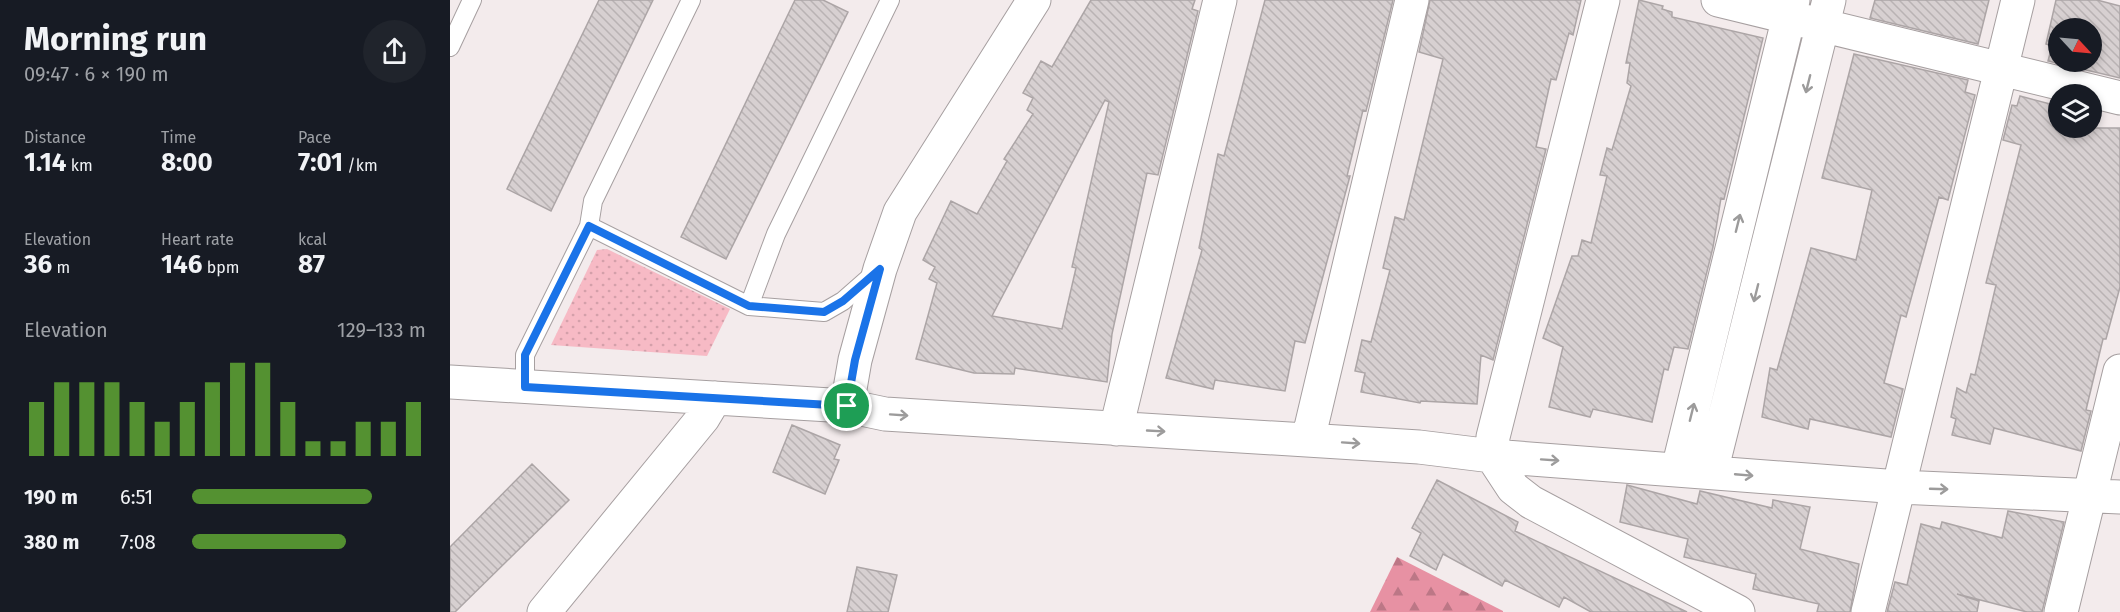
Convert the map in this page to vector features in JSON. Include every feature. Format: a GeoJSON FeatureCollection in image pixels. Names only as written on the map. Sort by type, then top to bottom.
{"type":"FeatureCollection","features":[{"type":"Feature","properties":{"kind":"street"},"geometry":{"type":"LineString","coordinates":[[847,406],[855,360],[880,269],[900,212],[1034,0]]}},
{"type":"Feature","properties":{"kind":"street"},"geometry":{"type":"LineString","coordinates":[[1116,429],[1220,0]]}},
{"type":"Feature","properties":{"kind":"street"},"geometry":{"type":"LineString","coordinates":[[1308,440],[1412,0]]}},
{"type":"Feature","properties":{"kind":"street"},"geometry":{"type":"LineString","coordinates":[[1603,0],[1493,437],[1492,456],[1513,488],[1532,502],[1738,612]]}},
{"type":"Feature","properties":{"kind":"street"},"geometry":{"type":"LineString","coordinates":[[1718,0],[1825,13],[2002,70],[2120,98]]}},
{"type":"Feature","properties":{"kind":"street"},"geometry":{"type":"LineString","coordinates":[[1868,612],[2018,0]]}},
{"type":"Feature","properties":{"kind":"street"},"geometry":{"type":"LineString","coordinates":[[1678,470],[1791,9]]}},
{"type":"Feature","properties":{"kind":"street"},"geometry":{"type":"LineString","coordinates":[[1711,472],[1825,13]]}},
{"type":"Feature","properties":{"kind":"street"},"geometry":{"type":"LineString","coordinates":[[2061,612],[2105,496],[2120,371]]}},
{"type":"Feature","properties":{"kind":"street"},"geometry":{"type":"LineString","coordinates":[[450,382],[847,406],[885,414],[1419,447],[1492,456],[1899,487],[2105,496]]}},
{"type":"Feature","properties":{"kind":"street"},"geometry":{"type":"LineString","coordinates":[[544,612],[703,418],[715,398]]}},
{"type":"Feature","properties":{"kind":"lane"},"geometry":{"type":"LineString","coordinates":[[450,47],[472,0]]}},
{"type":"Feature","properties":{"kind":"lane"},"geometry":{"type":"LineString","coordinates":[[525,387],[525,355],[589,226],[593,201],[691,0]]}},
{"type":"Feature","properties":{"kind":"lane"},"geometry":{"type":"LineString","coordinates":[[749,306],[776,234],[890,0]]}},
{"type":"Feature","properties":{"kind":"lane"},"geometry":{"type":"LineString","coordinates":[[589,226],[749,306],[824,312],[843,301],[880,269]]}},
{"type":"Feature","properties":{"kind":"green space"},"geometry":{"type":"Polygon","coordinates":[[[1397,557],[1503,611],[1503,612],[1370,612],[1397,557]]]}},
{"type":"Feature","properties":{"kind":"shaded area"},"geometry":{"type":"Polygon","coordinates":[[[607,249],[730,309],[707,356],[551,345],[597,250],[607,249]]]}},
{"type":"Feature","properties":{"kind":"building"},"geometry":{"type":"Polygon","coordinates":[[[599,0],[653,0],[551,211],[507,189],[599,0]]]}},
{"type":"Feature","properties":{"kind":"building"},"geometry":{"type":"Polygon","coordinates":[[[795,0],[823,0],[848,12],[726,259],[681,237],[795,0]]]}},
{"type":"Feature","properties":{"kind":"building"},"geometry":{"type":"Polygon","coordinates":[[[1091,0],[1195,0],[1192,9],[1198,11],[1158,175],[1147,173],[1112,334],[1107,382],[1015,368],[1014,374],[974,373],[916,359],[937,283],[929,279],[935,267],[923,260],[951,201],[977,214],[1007,161],[1004,159],[1033,114],[1027,110],[1033,98],[1023,93],[1041,61],[1052,67],[1091,0]],[[1105,100],[992,316],[1062,329],[1076,268],[1072,267],[1109,102],[1105,100]]]}},
{"type":"Feature","properties":{"kind":"building"},"geometry":{"type":"Polygon","coordinates":[[[1265,0],[1393,0],[1366,111],[1363,110],[1347,176],[1350,176],[1305,343],[1295,341],[1285,391],[1215,380],[1213,389],[1166,378],[1202,250],[1199,248],[1218,154],[1224,156],[1265,0]]]}},
{"type":"Feature","properties":{"kind":"building"},"geometry":{"type":"Polygon","coordinates":[[[1430,0],[1581,0],[1573,35],[1569,33],[1556,80],[1551,79],[1536,147],[1546,149],[1493,360],[1481,355],[1477,404],[1421,401],[1420,403],[1361,392],[1365,373],[1355,371],[1362,340],[1371,342],[1390,270],[1383,268],[1395,217],[1404,220],[1443,59],[1419,52],[1430,0]]]}},
{"type":"Feature","properties":{"kind":"building"},"geometry":{"type":"Polygon","coordinates":[[[1639,0],[1663,6],[1662,9],[1672,12],[1672,17],[1763,38],[1724,199],[1721,198],[1713,247],[1688,349],[1674,347],[1668,370],[1664,369],[1652,422],[1593,409],[1590,417],[1549,407],[1563,347],[1543,338],[1572,256],[1578,256],[1582,240],[1591,243],[1607,176],[1600,175],[1607,148],[1612,150],[1631,86],[1627,83],[1630,63],[1626,63],[1639,0]]]}},
{"type":"Feature","properties":{"kind":"building"},"geometry":{"type":"Polygon","coordinates":[[[1875,0],[1989,0],[1978,44],[1870,18],[1875,0]]]}},
{"type":"Feature","properties":{"kind":"building"},"geometry":{"type":"Polygon","coordinates":[[[2056,0],[2097,0],[2120,6],[2120,78],[2095,72],[2102,72],[2102,18],[2052,18],[2056,0]]]}},
{"type":"Feature","properties":{"kind":"building"},"geometry":{"type":"Polygon","coordinates":[[[1854,54],[1968,80],[1965,92],[1975,95],[1948,200],[1939,197],[1906,317],[1901,315],[1884,383],[1903,389],[1891,437],[1810,419],[1808,429],[1762,417],[1770,368],[1777,370],[1811,248],[1856,260],[1872,190],[1822,178],[1854,54]]]}},
{"type":"Feature","properties":{"kind":"building"},"geometry":{"type":"Polygon","coordinates":[[[2020,96],[2048,103],[2048,138],[2102,138],[2102,128],[2120,128],[2120,287],[2106,339],[2103,339],[2086,410],[2091,411],[2081,451],[1994,428],[1990,444],[1952,435],[1956,419],[1951,417],[1957,388],[1966,393],[1971,374],[1975,375],[1996,285],[1986,283],[2021,145],[2003,140],[2012,105],[2017,106],[2020,96]]]}},
{"type":"Feature","properties":{"kind":"building"},"geometry":{"type":"Polygon","coordinates":[[[792,425],[840,445],[834,459],[839,460],[825,494],[773,472],[792,425]]]}},
{"type":"Feature","properties":{"kind":"building"},"geometry":{"type":"Polygon","coordinates":[[[532,464],[569,500],[455,612],[450,612],[450,547],[532,464]]]}},
{"type":"Feature","properties":{"kind":"building"},"geometry":{"type":"Polygon","coordinates":[[[1437,480],[1518,522],[1515,531],[1687,612],[1591,612],[1564,597],[1559,607],[1505,580],[1502,586],[1443,554],[1436,570],[1410,556],[1421,533],[1412,528],[1437,480]]]}},
{"type":"Feature","properties":{"kind":"building"},"geometry":{"type":"Polygon","coordinates":[[[1627,485],[1697,504],[1700,491],[1772,508],[1773,500],[1810,507],[1800,549],[1859,564],[1850,612],[1817,612],[1819,604],[1753,589],[1756,574],[1684,557],[1688,539],[1620,522],[1627,485]]]}},
{"type":"Feature","properties":{"kind":"building"},"geometry":{"type":"Polygon","coordinates":[[[2008,511],[2064,522],[2042,612],[2027,612],[1957,594],[1979,601],[1977,612],[1887,612],[1895,582],[1907,585],[1921,524],[1940,529],[1942,522],[2002,538],[2008,511]]]}},
{"type":"Feature","properties":{"kind":"building"},"geometry":{"type":"Polygon","coordinates":[[[857,567],[897,575],[888,612],[847,612],[857,567]]]}},
{"type":"Feature","properties":{"kind":"route"},"geometry":{"type":"LineString","coordinates":[[589,226],[749,306],[824,312],[843,301],[880,269],[855,360],[847,406],[525,387],[525,355],[589,226]]}}]}
